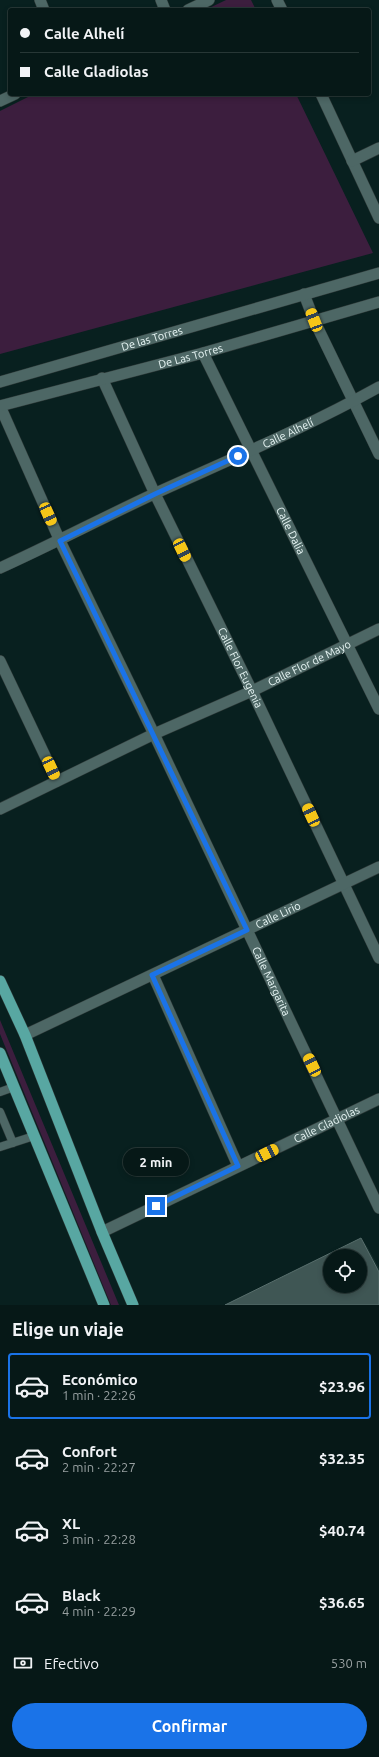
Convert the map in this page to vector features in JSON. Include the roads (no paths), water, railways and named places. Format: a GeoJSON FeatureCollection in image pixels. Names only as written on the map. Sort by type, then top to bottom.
{"type":"FeatureCollection","features":[{"type":"Feature","properties":{"kind":"main road"},"geometry":{"type":"LineString","coordinates":[[0,981],[25,1035],[102,1232],[133,1305]]}},
{"type":"Feature","properties":{"kind":"main road"},"geometry":{"type":"LineString","coordinates":[[0,1053],[104,1305]]}},
{"type":"Feature","properties":{"kind":"street"},"geometry":{"type":"LineString","coordinates":[[192,8],[209,0]]}},
{"type":"Feature","properties":{"kind":"street"},"geometry":{"type":"LineString","coordinates":[[0,101],[11,96]]}},
{"type":"Feature","properties":{"kind":"street"},"geometry":{"type":"LineString","coordinates":[[322,96],[379,218]]}},
{"type":"Feature","properties":{"kind":"street"},"geometry":{"type":"LineString","coordinates":[[352,160],[379,148]]}},
{"type":"Feature","properties":{"kind":"street","name":"De las Torres"},"geometry":{"type":"LineString","coordinates":[[0,382],[379,273]]}},
{"type":"Feature","properties":{"kind":"street"},"geometry":{"type":"LineString","coordinates":[[304,294],[314,320],[379,454]]}},
{"type":"Feature","properties":{"kind":"street","name":"De Las Torres"},"geometry":{"type":"LineString","coordinates":[[0,406],[102,378],[203,353],[379,302]]}},
{"type":"Feature","properties":{"kind":"street","name":"Calle Dalia"},"geometry":{"type":"LineString","coordinates":[[203,353],[379,709]]}},
{"type":"Feature","properties":{"kind":"street","name":"Calle Flor Eugenia"},"geometry":{"type":"LineString","coordinates":[[102,378],[155,494],[252,691],[379,958]]}},
{"type":"Feature","properties":{"kind":"street","name":"Calle Alhelí"},"geometry":{"type":"LineString","coordinates":[[0,568],[60,541],[155,494],[252,450],[354,401],[379,387]]}},
{"type":"Feature","properties":{"kind":"street","name":"Calle Margarita"},"geometry":{"type":"LineString","coordinates":[[0,406],[60,541],[154,734],[379,1208]]}},
{"type":"Feature","properties":{"kind":"street","name":"Calle Flor de Mayo"},"geometry":{"type":"LineString","coordinates":[[0,809],[154,734],[252,691],[379,629]]}},
{"type":"Feature","properties":{"kind":"street"},"geometry":{"type":"LineString","coordinates":[[0,661],[57,782]]}},
{"type":"Feature","properties":{"kind":"street","name":"Calle Lirio"},"geometry":{"type":"LineString","coordinates":[[25,1035],[379,867]]}},
{"type":"Feature","properties":{"kind":"street"},"geometry":{"type":"LineString","coordinates":[[152,975],[238,1166]]}},
{"type":"Feature","properties":{"kind":"street","name":"Calle Gladiolas"},"geometry":{"type":"LineString","coordinates":[[102,1232],[379,1099]]}},
{"type":"Feature","properties":{"kind":"lane"},"geometry":{"type":"LineString","coordinates":[[0,1092],[14,1087]]}},
{"type":"Feature","properties":{"kind":"lane"},"geometry":{"type":"LineString","coordinates":[[0,1112],[13,1143]]}},
{"type":"Feature","properties":{"kind":"lane"},"geometry":{"type":"LineString","coordinates":[[0,1147],[34,1136]]}}]}
